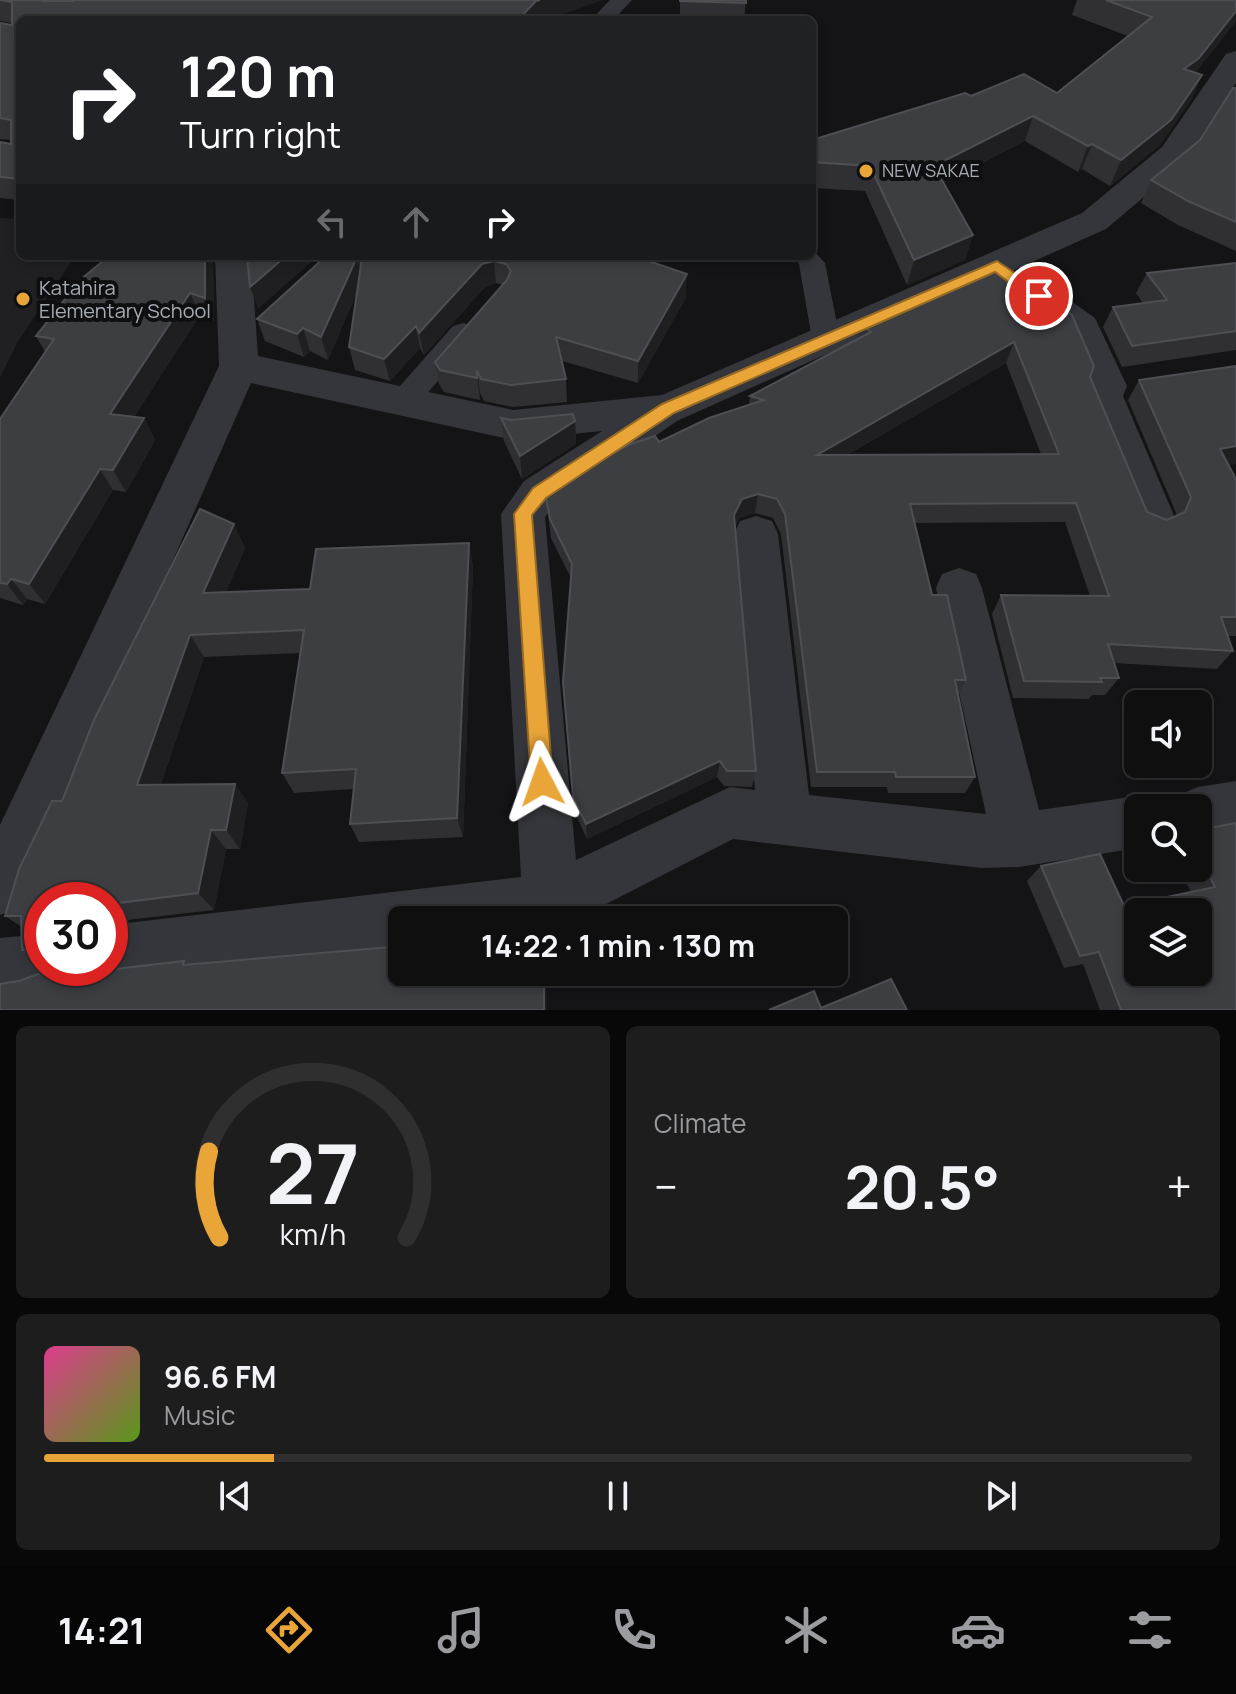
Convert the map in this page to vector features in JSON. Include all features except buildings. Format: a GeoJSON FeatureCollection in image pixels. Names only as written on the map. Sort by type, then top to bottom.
{"type":"FeatureCollection","features":[{"type":"Feature","properties":{"kind":"street"},"geometry":{"type":"LineString","coordinates":[[551,902],[523,514],[539,493],[668,409],[1094,221],[1174,154],[1236,60]]}},
{"type":"Feature","properties":{"kind":"street"},"geometry":{"type":"LineString","coordinates":[[0,887],[245,347],[234,260]]}},
{"type":"Feature","properties":{"kind":"street"},"geometry":{"type":"LineString","coordinates":[[997,266],[1081,327],[1107,386],[1103,396],[1153,518]]}},
{"type":"Feature","properties":{"kind":"street"},"geometry":{"type":"LineString","coordinates":[[245,347],[402,403],[513,425],[668,409]]}},
{"type":"Feature","properties":{"kind":"street"},"geometry":{"type":"LineString","coordinates":[[1107,386],[1150,380]]}},
{"type":"Feature","properties":{"kind":"street"},"geometry":{"type":"LineString","coordinates":[[756,534],[785,820]]}},
{"type":"Feature","properties":{"kind":"street"},"geometry":{"type":"LineString","coordinates":[[959,588],[1019,840]]}},
{"type":"Feature","properties":{"kind":"street"},"geometry":{"type":"LineString","coordinates":[[1212,811],[1236,807]]}},
{"type":"Feature","properties":{"kind":"street"},"geometry":{"type":"LineString","coordinates":[[128,952],[551,902],[730,813],[981,841],[1019,840],[1124,824]]}},
{"type":"Feature","properties":{"kind":"street"},"geometry":{"type":"LineString","coordinates":[[0,968],[24,965]]}},
{"type":"Feature","properties":{"kind":"lane"},"geometry":{"type":"LineString","coordinates":[[605,16],[622,0]]}},
{"type":"Feature","properties":{"kind":"lane"},"geometry":{"type":"LineString","coordinates":[[810,260],[826,339]]}},
{"type":"Feature","properties":{"kind":"lane"},"geometry":{"type":"LineString","coordinates":[[402,403],[476,319]]}},
{"type":"Feature","properties":{"kind":"shaded area","name":"Katahira Elementary School"},"geometry":{"type":"Polygon","coordinates":[[[0,218],[16,219],[16,260],[72,260],[17,343],[0,378],[0,218]]]}},
{"type":"Feature","properties":{"kind":"place","name":"NEW SAKAE"},"geometry":{"type":"Point","coordinates":[866,171]}},
{"type":"Feature","properties":{"kind":"place","name":"Katahira Elementary School"},"geometry":{"type":"Point","coordinates":[23,299]}},
{"type":"Feature","properties":{"kind":"route"},"geometry":{"type":"LineString","coordinates":[[542,782],[523,514],[539,493],[668,409],[997,266],[1039,296]]}}]}
